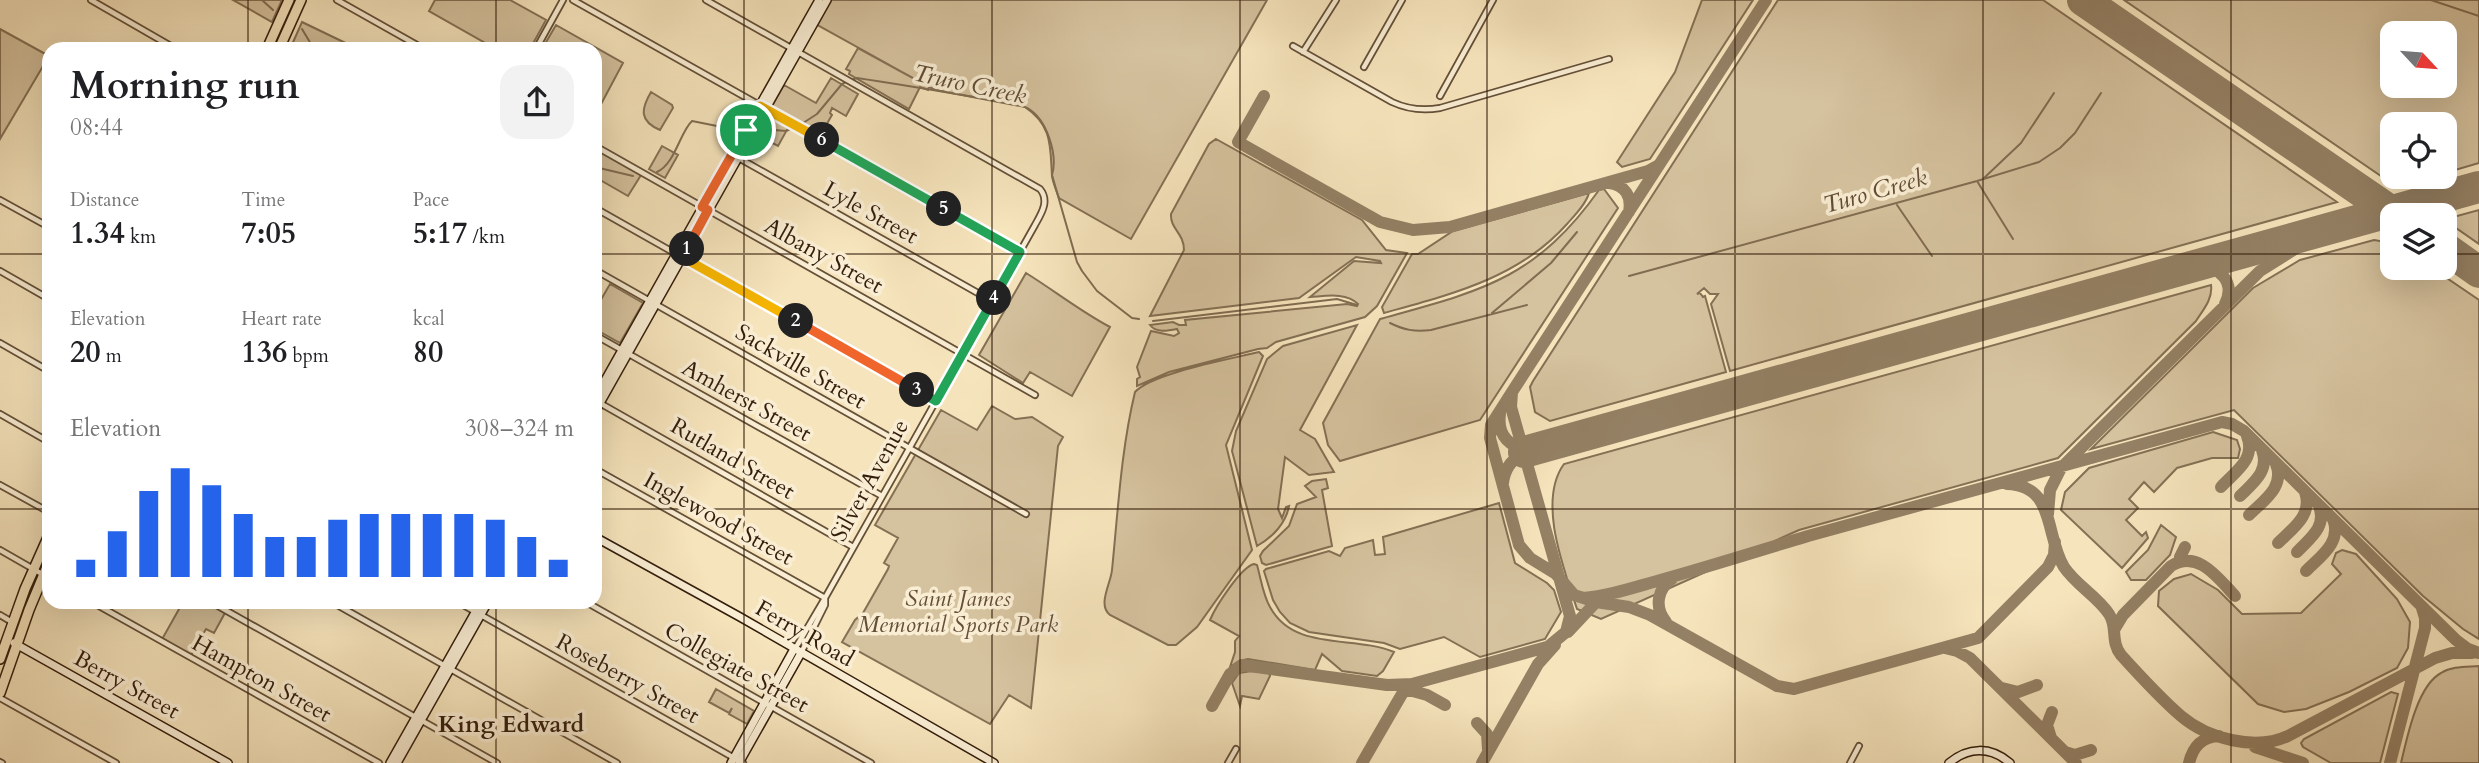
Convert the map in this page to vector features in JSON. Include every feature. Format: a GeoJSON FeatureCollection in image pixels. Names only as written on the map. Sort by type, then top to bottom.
{"type":"FeatureCollection","features":[{"type":"Feature","properties":{"kind":"highway"},"geometry":{"type":"LineString","coordinates":[[270,42],[289,0]]}},
{"type":"Feature","properties":{"kind":"highway"},"geometry":{"type":"LineString","coordinates":[[282,42],[301,0]]}},
{"type":"Feature","properties":{"kind":"highway"},"geometry":{"type":"LineString","coordinates":[[0,659],[42,551]]}},
{"type":"Feature","properties":{"kind":"highway"},"geometry":{"type":"LineString","coordinates":[[0,693],[2,682],[42,585]]}},
{"type":"Feature","properties":{"kind":"main road"},"geometry":{"type":"LineString","coordinates":[[795,50],[819,0]]}},
{"type":"Feature","properties":{"kind":"main road"},"geometry":{"type":"LineString","coordinates":[[602,392],[795,50],[827,0]]}},
{"type":"Feature","properties":{"kind":"main road","name":"Ferry Road"},"geometry":{"type":"LineString","coordinates":[[602,541],[994,763]]}},
{"type":"Feature","properties":{"kind":"main road"},"geometry":{"type":"LineString","coordinates":[[478,613],[479,609]]}},
{"type":"Feature","properties":{"kind":"main road"},"geometry":{"type":"LineString","coordinates":[[390,763],[482,609]]}},
{"type":"Feature","properties":{"kind":"main road","name":"Berry Street"},"geometry":{"type":"LineString","coordinates":[[7,639],[228,763]]}},
{"type":"Feature","properties":{"kind":"main road","name":"Silver Avenue"},"geometry":{"type":"LineString","coordinates":[[737,762],[798,651]]}},
{"type":"Feature","properties":{"kind":"main road"},"geometry":{"type":"LineString","coordinates":[[397,763],[418,719]]}},
{"type":"Feature","properties":{"kind":"main road"},"geometry":{"type":"LineString","coordinates":[[1949,763],[1967,751],[1979,750],[1996,754],[2010,763]]}},
{"type":"Feature","properties":{"kind":"street"},"geometry":{"type":"LineString","coordinates":[[91,0],[164,42]]}},
{"type":"Feature","properties":{"kind":"street"},"geometry":{"type":"LineString","coordinates":[[337,0],[412,42]]}},
{"type":"Feature","properties":{"kind":"street"},"geometry":{"type":"LineString","coordinates":[[540,42],[563,0]]}},
{"type":"Feature","properties":{"kind":"street"},"geometry":{"type":"LineString","coordinates":[[573,0],[1020,252]]}},
{"type":"Feature","properties":{"kind":"street"},"geometry":{"type":"LineString","coordinates":[[705,0],[795,50]]}},
{"type":"Feature","properties":{"kind":"street"},"geometry":{"type":"LineString","coordinates":[[1303,52],[1336,0]]}},
{"type":"Feature","properties":{"kind":"street"},"geometry":{"type":"LineString","coordinates":[[1364,67],[1402,0]]}},
{"type":"Feature","properties":{"kind":"street"},"geometry":{"type":"LineString","coordinates":[[1440,96],[1493,0]]}},
{"type":"Feature","properties":{"kind":"street"},"geometry":{"type":"LineString","coordinates":[[1293,46],[1397,104],[1423,110],[1440,108],[1609,59]]}},
{"type":"Feature","properties":{"kind":"street","name":"Silver Avenue"},"geometry":{"type":"LineString","coordinates":[[795,50],[1040,189],[1044,195],[1041,212],[1020,252],[853,547],[798,651]]}},
{"type":"Feature","properties":{"kind":"street","name":"Albany Street"},"geometry":{"type":"LineString","coordinates":[[602,150],[1035,395]]}},
{"type":"Feature","properties":{"kind":"street","name":"Lyle Street"},"geometry":{"type":"LineString","coordinates":[[735,156],[992,301]]}},
{"type":"Feature","properties":{"kind":"street"},"geometry":{"type":"LineString","coordinates":[[0,200],[42,223]]}},
{"type":"Feature","properties":{"kind":"street"},"geometry":{"type":"LineString","coordinates":[[602,212],[936,401]]}},
{"type":"Feature","properties":{"kind":"street"},"geometry":{"type":"LineString","coordinates":[[0,271],[42,295]]}},
{"type":"Feature","properties":{"kind":"street","name":"Sackville Street"},"geometry":{"type":"LineString","coordinates":[[602,274],[1026,514]]}},
{"type":"Feature","properties":{"kind":"street","name":"Amherst Street"},"geometry":{"type":"LineString","coordinates":[[602,339],[882,496]]}},
{"type":"Feature","properties":{"kind":"street"},"geometry":{"type":"LineString","coordinates":[[0,343],[42,366]]}},
{"type":"Feature","properties":{"kind":"street","name":"Rutland Street"},"geometry":{"type":"LineString","coordinates":[[602,404],[853,547]]}},
{"type":"Feature","properties":{"kind":"street"},"geometry":{"type":"LineString","coordinates":[[0,414],[42,438]]}},
{"type":"Feature","properties":{"kind":"street","name":"Inglewood Street"},"geometry":{"type":"LineString","coordinates":[[602,473],[825,598]]}},
{"type":"Feature","properties":{"kind":"street"},"geometry":{"type":"LineString","coordinates":[[0,485],[42,508]]}},
{"type":"Feature","properties":{"kind":"street"},"geometry":{"type":"LineString","coordinates":[[0,550],[42,574]]}},
{"type":"Feature","properties":{"kind":"street","name":"Hampton Street"},"geometry":{"type":"LineString","coordinates":[[104,609],[379,763]]}},
{"type":"Feature","properties":{"kind":"street"},"geometry":{"type":"LineString","coordinates":[[223,609],[497,763]]}},
{"type":"Feature","properties":{"kind":"street"},"geometry":{"type":"LineString","coordinates":[[344,609],[617,763]]}},
{"type":"Feature","properties":{"kind":"street","name":"Roseberry Street"},"geometry":{"type":"LineString","coordinates":[[471,609],[737,762]]}},
{"type":"Feature","properties":{"kind":"street","name":"Collegiate Street"},"geometry":{"type":"LineString","coordinates":[[598,609],[871,763]]}},
{"type":"Feature","properties":{"kind":"street"},"geometry":{"type":"LineString","coordinates":[[0,615],[13,622]]}},
{"type":"Feature","properties":{"kind":"street"},"geometry":{"type":"LineString","coordinates":[[0,698],[116,763]]}},
{"type":"Feature","properties":{"kind":"street"},"geometry":{"type":"LineString","coordinates":[[1850,763],[1859,746]]}},
{"type":"Feature","properties":{"kind":"street"},"geometry":{"type":"LineString","coordinates":[[1228,763],[1236,749]]}},
{"type":"Feature","properties":{"kind":"green space"},"geometry":{"type":"Polygon","coordinates":[[[233,0],[282,0],[272,22],[233,0]]]}},
{"type":"Feature","properties":{"kind":"green space"},"geometry":{"type":"Polygon","coordinates":[[[435,0],[510,0],[546,20],[534,42],[484,42],[429,11],[435,0]]]}},
{"type":"Feature","properties":{"kind":"green space"},"geometry":{"type":"Polygon","coordinates":[[[827,0],[1267,0],[1131,239],[1059,198],[1053,179],[1048,138],[1041,122],[1025,107],[920,87],[909,109],[849,74],[850,71],[846,69],[858,48],[922,83],[814,23],[827,0]]]}},
{"type":"Feature","properties":{"kind":"green space"},"geometry":{"type":"Polygon","coordinates":[[[1702,0],[1753,0],[1650,159],[1622,167],[1617,162],[1675,72],[1702,0]]]}},
{"type":"Feature","properties":{"kind":"green space"},"geometry":{"type":"Polygon","coordinates":[[[1778,0],[2043,0],[2337,202],[1730,371],[1711,304],[1718,294],[1710,294],[1704,288],[1697,294],[1705,296],[1726,372],[1550,421],[1535,412],[1530,387],[1533,381],[1778,0]]]}},
{"type":"Feature","properties":{"kind":"green space"},"geometry":{"type":"Polygon","coordinates":[[[2124,0],[2479,0],[2479,163],[2457,169],[2457,112],[2380,112],[2380,175],[2124,0]]]}},
{"type":"Feature","properties":{"kind":"green space"},"geometry":{"type":"Polygon","coordinates":[[[302,22],[343,42],[293,42],[302,22]]]}},
{"type":"Feature","properties":{"kind":"green space"},"geometry":{"type":"Polygon","coordinates":[[[556,25],[586,42],[546,42],[556,25]]]}},
{"type":"Feature","properties":{"kind":"green space"},"geometry":{"type":"Polygon","coordinates":[[[0,29],[42,52],[42,68],[0,139],[0,29]]]}},
{"type":"Feature","properties":{"kind":"green space"},"geometry":{"type":"Polygon","coordinates":[[[602,51],[623,63],[602,102],[602,51]]]}},
{"type":"Feature","properties":{"kind":"green space"},"geometry":{"type":"Polygon","coordinates":[[[831,78],[858,94],[846,116],[832,108],[832,115],[821,134],[772,106],[784,85],[816,103],[831,78]]]}},
{"type":"Feature","properties":{"kind":"green space"},"geometry":{"type":"Polygon","coordinates":[[[651,92],[673,108],[660,130],[645,119],[645,104],[651,92]]]}},
{"type":"Feature","properties":{"kind":"green space"},"geometry":{"type":"Polygon","coordinates":[[[767,116],[788,128],[778,146],[757,135],[767,116]]]}},
{"type":"Feature","properties":{"kind":"green space"},"geometry":{"type":"Polygon","coordinates":[[[1216,139],[1362,220],[1386,250],[1407,253],[1377,306],[1365,317],[1276,342],[1267,348],[1169,372],[1137,386],[1137,379],[1140,377],[1137,367],[1151,331],[1174,336],[1179,333],[1177,329],[1159,330],[1150,325],[1173,322],[1186,325],[1185,320],[1347,304],[1357,306],[1353,300],[1342,296],[1310,297],[1354,261],[1381,263],[1356,257],[1299,298],[1150,316],[1184,250],[1171,214],[1209,144],[1216,139]]]}},
{"type":"Feature","properties":{"kind":"green space"},"geometry":{"type":"Polygon","coordinates":[[[662,146],[678,155],[665,178],[649,169],[662,146]]]}},
{"type":"Feature","properties":{"kind":"green space"},"geometry":{"type":"Polygon","coordinates":[[[602,153],[641,175],[628,196],[602,181],[602,153]]]}},
{"type":"Feature","properties":{"kind":"green space"},"geometry":{"type":"Polygon","coordinates":[[[1604,189],[1618,208],[1480,420],[1340,461],[1328,445],[1323,423],[1380,319],[1447,300],[1503,278],[1552,244],[1599,190],[1604,189]]]}},
{"type":"Feature","properties":{"kind":"green space"},"geometry":{"type":"Polygon","coordinates":[[[1589,193],[1577,213],[1548,243],[1506,271],[1459,291],[1384,313],[1382,307],[1412,254],[1418,254],[1453,231],[1589,193]]]}},
{"type":"Feature","properties":{"kind":"green space"},"geometry":{"type":"Polygon","coordinates":[[[2479,210],[2479,244],[2457,229],[2457,216],[2479,210]]]}},
{"type":"Feature","properties":{"kind":"green space"},"geometry":{"type":"Polygon","coordinates":[[[2374,240],[2380,241],[2380,280],[2450,280],[2479,300],[2479,639],[2423,596],[2234,410],[2091,449],[2253,288],[2300,260],[2374,240]]]}},
{"type":"Feature","properties":{"kind":"green space"},"geometry":{"type":"Polygon","coordinates":[[[1026,273],[1110,327],[1072,396],[1030,372],[1023,383],[979,355],[1026,273]]]}},
{"type":"Feature","properties":{"kind":"green space"},"geometry":{"type":"Polygon","coordinates":[[[610,284],[643,303],[620,343],[602,333],[602,298],[610,284]]]}},
{"type":"Feature","properties":{"kind":"green space"},"geometry":{"type":"Polygon","coordinates":[[[2211,285],[2209,300],[2196,321],[2058,458],[1799,530],[1601,619],[1577,609],[1560,555],[1553,516],[1556,479],[1564,464],[2211,285]]]}},
{"type":"Feature","properties":{"kind":"green space"},"geometry":{"type":"Polygon","coordinates":[[[1357,325],[1300,430],[1315,439],[1334,472],[1309,475],[1285,457],[1278,509],[1282,518],[1289,506],[1278,529],[1257,546],[1232,451],[1236,431],[1267,359],[1283,346],[1357,325]]]}},
{"type":"Feature","properties":{"kind":"green space"},"geometry":{"type":"Polygon","coordinates":[[[1259,352],[1263,356],[1226,445],[1252,550],[1197,627],[1176,645],[1168,645],[1110,615],[1105,606],[1112,570],[1123,458],[1135,392],[1144,385],[1174,373],[1259,352]]]}},
{"type":"Feature","properties":{"kind":"green space","name":"Saint James Memorial Sports Park"},"geometry":{"type":"Polygon","coordinates":[[[992,406],[1015,419],[1032,417],[1063,437],[1058,446],[1031,708],[1009,695],[990,724],[842,642],[855,620],[863,613],[888,569],[889,566],[884,563],[898,538],[875,525],[941,410],[977,430],[992,406]]]}},
{"type":"Feature","properties":{"kind":"green space"},"geometry":{"type":"Polygon","coordinates":[[[2213,432],[2237,440],[2240,449],[2238,458],[2212,458],[2177,468],[2154,492],[2144,482],[2129,499],[2138,508],[2126,520],[2142,536],[2146,532],[2148,538],[2122,568],[2061,510],[2065,492],[2089,468],[2213,432]]]}},
{"type":"Feature","properties":{"kind":"green space"},"geometry":{"type":"Polygon","coordinates":[[[1326,479],[1328,488],[1322,490],[1332,546],[1266,565],[1262,563],[1260,556],[1289,526],[1297,504],[1316,497],[1305,486],[1312,481],[1326,479]]]}},
{"type":"Feature","properties":{"kind":"green space"},"geometry":{"type":"Polygon","coordinates":[[[1499,503],[1515,563],[1554,590],[1561,612],[1545,639],[1480,657],[1444,637],[1400,649],[1384,643],[1309,632],[1290,623],[1273,600],[1264,571],[1266,569],[1329,551],[1340,556],[1345,548],[1373,540],[1375,555],[1385,554],[1383,537],[1499,503]]]}},
{"type":"Feature","properties":{"kind":"green space"},"geometry":{"type":"Polygon","coordinates":[[[2161,525],[2176,537],[2170,555],[2146,580],[2131,580],[2126,572],[2148,550],[2161,525]]]}},
{"type":"Feature","properties":{"kind":"green space"},"geometry":{"type":"Polygon","coordinates":[[[2342,550],[2356,554],[2397,599],[2410,622],[2408,648],[2397,668],[2349,692],[2306,709],[2284,712],[2258,704],[2158,606],[2159,591],[2174,579],[2191,574],[2218,590],[2242,614],[2301,613],[2341,574],[2332,564],[2336,553],[2342,550]]]}},
{"type":"Feature","properties":{"kind":"green space"},"geometry":{"type":"Polygon","coordinates":[[[1254,564],[1257,565],[1270,607],[1281,621],[1294,631],[1309,637],[1378,647],[1394,652],[1383,671],[1377,676],[1342,671],[1322,654],[1315,670],[1248,659],[1230,667],[1235,641],[1239,636],[1210,620],[1236,579],[1254,564]]]}},
{"type":"Feature","properties":{"kind":"green space"},"geometry":{"type":"Polygon","coordinates":[[[179,609],[226,611],[214,633],[206,629],[190,657],[161,641],[179,609]]]}},
{"type":"Feature","properties":{"kind":"green space"},"geometry":{"type":"Polygon","coordinates":[[[2479,666],[2479,763],[2401,763],[2414,713],[2425,689],[2441,673],[2450,669],[2479,666]]]}},
{"type":"Feature","properties":{"kind":"green space"},"geometry":{"type":"Polygon","coordinates":[[[1239,673],[1269,673],[1270,676],[1259,699],[1242,696],[1240,706],[1232,683],[1239,673]]]}},
{"type":"Feature","properties":{"kind":"green space"},"geometry":{"type":"Polygon","coordinates":[[[716,689],[754,711],[747,724],[729,714],[732,708],[729,713],[709,702],[716,689]]]}},
{"type":"Feature","properties":{"kind":"green space"},"geometry":{"type":"Polygon","coordinates":[[[2391,692],[2398,694],[2380,763],[2331,763],[2303,747],[2301,743],[2304,739],[2391,692]]]}},
{"type":"Feature","properties":{"kind":"waterway","name":"Truro Creek"},"geometry":{"type":"LineString","coordinates":[[262,0],[273,10]]}},
{"type":"Feature","properties":{"kind":"waterway"},"geometry":{"type":"LineString","coordinates":[[2431,0],[2479,16]]}},
{"type":"Feature","properties":{"kind":"waterway","name":"Truro Creek"},"geometry":{"type":"LineString","coordinates":[[302,29],[310,42]]}},
{"type":"Feature","properties":{"kind":"waterway","name":"Truro Creek"},"geometry":{"type":"LineString","coordinates":[[851,80],[857,78],[1011,103],[1034,113],[1045,129],[1052,148],[1052,175],[1077,262],[1097,291],[1132,318],[1139,319]]}},
{"type":"Feature","properties":{"kind":"waterway","name":"Truro Creek"},"geometry":{"type":"LineString","coordinates":[[800,125],[817,114],[846,82]]}},
{"type":"Feature","properties":{"kind":"waterway"},"geometry":{"type":"LineString","coordinates":[[1984,178],[2021,143],[2054,93]]}},
{"type":"Feature","properties":{"kind":"waterway","name":"Turo Creek"},"geometry":{"type":"LineString","coordinates":[[1629,276],[2039,162],[2060,148],[2075,133],[2101,93]]}},
{"type":"Feature","properties":{"kind":"waterway","name":"Truro Creek"},"geometry":{"type":"LineString","coordinates":[[657,172],[673,155],[692,121],[727,128]]}},
{"type":"Feature","properties":{"kind":"waterway","name":"Truro Creek"},"geometry":{"type":"LineString","coordinates":[[761,129],[786,131],[795,127]]}},
{"type":"Feature","properties":{"kind":"waterway","name":"Truro Creek"},"geometry":{"type":"LineString","coordinates":[[602,169],[633,176]]}},
{"type":"Feature","properties":{"kind":"waterway"},"geometry":{"type":"LineString","coordinates":[[1977,181],[2013,239]]}},
{"type":"Feature","properties":{"kind":"waterway"},"geometry":{"type":"LineString","coordinates":[[1897,205],[1932,256]]}},
{"type":"Feature","properties":{"kind":"waterway"},"geometry":{"type":"LineString","coordinates":[[1492,313],[1551,263],[1577,232]]}},
{"type":"Feature","properties":{"kind":"waterway","name":"Truro Creek"},"geometry":{"type":"LineString","coordinates":[[1153,321],[1337,299],[1357,305]]}},
{"type":"Feature","properties":{"kind":"waterway","name":"Truro Creek"},"geometry":{"type":"LineString","coordinates":[[1390,323],[1410,330],[1431,330],[1527,305]]}},
{"type":"Feature","properties":{"kind":"taxiway"},"geometry":{"type":"LineString","coordinates":[[1549,646],[1566,632],[1570,616],[1511,407],[1512,392],[1766,0]]}},
{"type":"Feature","properties":{"kind":"taxiway"},"geometry":{"type":"LineString","coordinates":[[1264,96],[1238,142],[1380,222],[1413,230],[1450,227],[1648,171],[1659,165]]}},
{"type":"Feature","properties":{"kind":"taxiway"},"geometry":{"type":"LineString","coordinates":[[1609,183],[1626,192],[1629,212]]}},
{"type":"Feature","properties":{"kind":"taxiway"},"geometry":{"type":"LineString","coordinates":[[2048,514],[2050,490],[2061,468],[2260,271],[2298,247],[2363,219]]}},
{"type":"Feature","properties":{"kind":"taxiway"},"geometry":{"type":"LineString","coordinates":[[2198,265],[2213,269],[2224,277],[2229,289],[2225,304]]}},
{"type":"Feature","properties":{"kind":"taxiway"},"geometry":{"type":"LineString","coordinates":[[1512,392],[1491,425],[1490,438],[1519,545],[1530,558],[1556,574],[1574,595],[1596,602],[1629,607],[1650,615],[1777,686],[1794,689],[1978,638],[2048,567],[2054,555],[2055,542]]}},
{"type":"Feature","properties":{"kind":"taxiway"},"geometry":{"type":"LineString","coordinates":[[1500,414],[1503,435],[1511,444],[1524,448],[1595,431]]}},
{"type":"Feature","properties":{"kind":"taxiway"},"geometry":{"type":"LineString","coordinates":[[1583,598],[1629,589],[1808,536],[2222,422],[2244,431],[2456,640],[2479,653]]}},
{"type":"Feature","properties":{"kind":"taxiway"},"geometry":{"type":"LineString","coordinates":[[2221,487],[2247,458],[2247,436]]}},
{"type":"Feature","properties":{"kind":"taxiway"},"geometry":{"type":"LineString","coordinates":[[2240,496],[2262,470],[2262,450]]}},
{"type":"Feature","properties":{"kind":"taxiway"},"geometry":{"type":"LineString","coordinates":[[1503,483],[1511,462],[1530,451]]}},
{"type":"Feature","properties":{"kind":"taxiway"},"geometry":{"type":"LineString","coordinates":[[2249,515],[2272,492],[2278,480],[2276,464]]}},
{"type":"Feature","properties":{"kind":"taxiway"},"geometry":{"type":"LineString","coordinates":[[2007,484],[2023,487],[2034,493],[2042,503],[2064,567],[2109,614],[2121,655],[2181,716],[2218,736],[2247,742],[2262,742],[2288,736],[2435,658],[2452,653],[2472,653]]}},
{"type":"Feature","properties":{"kind":"taxiway"},"geometry":{"type":"LineString","coordinates":[[2278,543],[2304,514],[2307,500],[2305,492]]}},
{"type":"Feature","properties":{"kind":"taxiway"},"geometry":{"type":"LineString","coordinates":[[2297,552],[2319,526],[2319,506]]}},
{"type":"Feature","properties":{"kind":"taxiway"},"geometry":{"type":"LineString","coordinates":[[2306,571],[2332,542],[2335,535],[2333,519]]}},
{"type":"Feature","properties":{"kind":"taxiway"},"geometry":{"type":"LineString","coordinates":[[2180,557],[2185,547]]}},
{"type":"Feature","properties":{"kind":"taxiway"},"geometry":{"type":"LineString","coordinates":[[2114,630],[2123,615],[2171,566],[2181,562],[2199,563],[2207,568],[2235,596]]}},
{"type":"Feature","properties":{"kind":"taxiway"},"geometry":{"type":"LineString","coordinates":[[1666,622],[1660,610],[1659,598],[1663,587],[1673,578]]}},
{"type":"Feature","properties":{"kind":"taxiway"},"geometry":{"type":"LineString","coordinates":[[1568,632],[1599,599]]}},
{"type":"Feature","properties":{"kind":"taxiway"},"geometry":{"type":"LineString","coordinates":[[2390,763],[2425,628],[2422,608]]}},
{"type":"Feature","properties":{"kind":"taxiway"},"geometry":{"type":"LineString","coordinates":[[1362,763],[1402,694],[1412,684],[1554,645]]}},
{"type":"Feature","properties":{"kind":"taxiway"},"geometry":{"type":"LineString","coordinates":[[1482,763],[1538,664],[1555,645]]}},
{"type":"Feature","properties":{"kind":"taxiway"},"geometry":{"type":"LineString","coordinates":[[1945,648],[1970,658],[2076,763]]}},
{"type":"Feature","properties":{"kind":"taxiway"},"geometry":{"type":"LineString","coordinates":[[1212,706],[1230,674],[1242,665],[1387,685],[1412,684]]}},
{"type":"Feature","properties":{"kind":"taxiway"},"geometry":{"type":"LineString","coordinates":[[2002,688],[2018,692],[2037,685]]}},
{"type":"Feature","properties":{"kind":"taxiway"},"geometry":{"type":"LineString","coordinates":[[1402,688],[1427,695],[1445,705]]}},
{"type":"Feature","properties":{"kind":"taxiway"},"geometry":{"type":"LineString","coordinates":[[2051,738],[2047,725],[2052,712]]}},
{"type":"Feature","properties":{"kind":"taxiway"},"geometry":{"type":"LineString","coordinates":[[1477,723],[1487,734],[1488,750]]}},
{"type":"Feature","properties":{"kind":"taxiway"},"geometry":{"type":"LineString","coordinates":[[2189,763],[2199,744],[2208,738],[2219,736]]}},
{"type":"Feature","properties":{"kind":"taxiway"},"geometry":{"type":"LineString","coordinates":[[2255,747],[2303,763]]}},
{"type":"Feature","properties":{"kind":"taxiway"},"geometry":{"type":"LineString","coordinates":[[2065,752],[2075,755],[2091,750]]}},
{"type":"Feature","properties":{"kind":"runway"},"geometry":{"type":"LineString","coordinates":[[2083,0],[2380,204]]}},
{"type":"Feature","properties":{"kind":"runway"},"geometry":{"type":"LineString","coordinates":[[1524,452],[2479,187]]}},
{"type":"Feature","properties":{"kind":"runway"},"geometry":{"type":"LineString","coordinates":[[2457,256],[2479,272]]}},
{"type":"Feature","properties":{"kind":"district","name":"King Edward"},"geometry":{"type":"Point","coordinates":[511,724]}},
{"type":"Feature","properties":{"kind":"route"},"geometry":{"type":"LineString","coordinates":[[760,106],[1020,252],[936,401],[682,257],[708,210],[702,207],[746,130],[760,106]]}}]}
